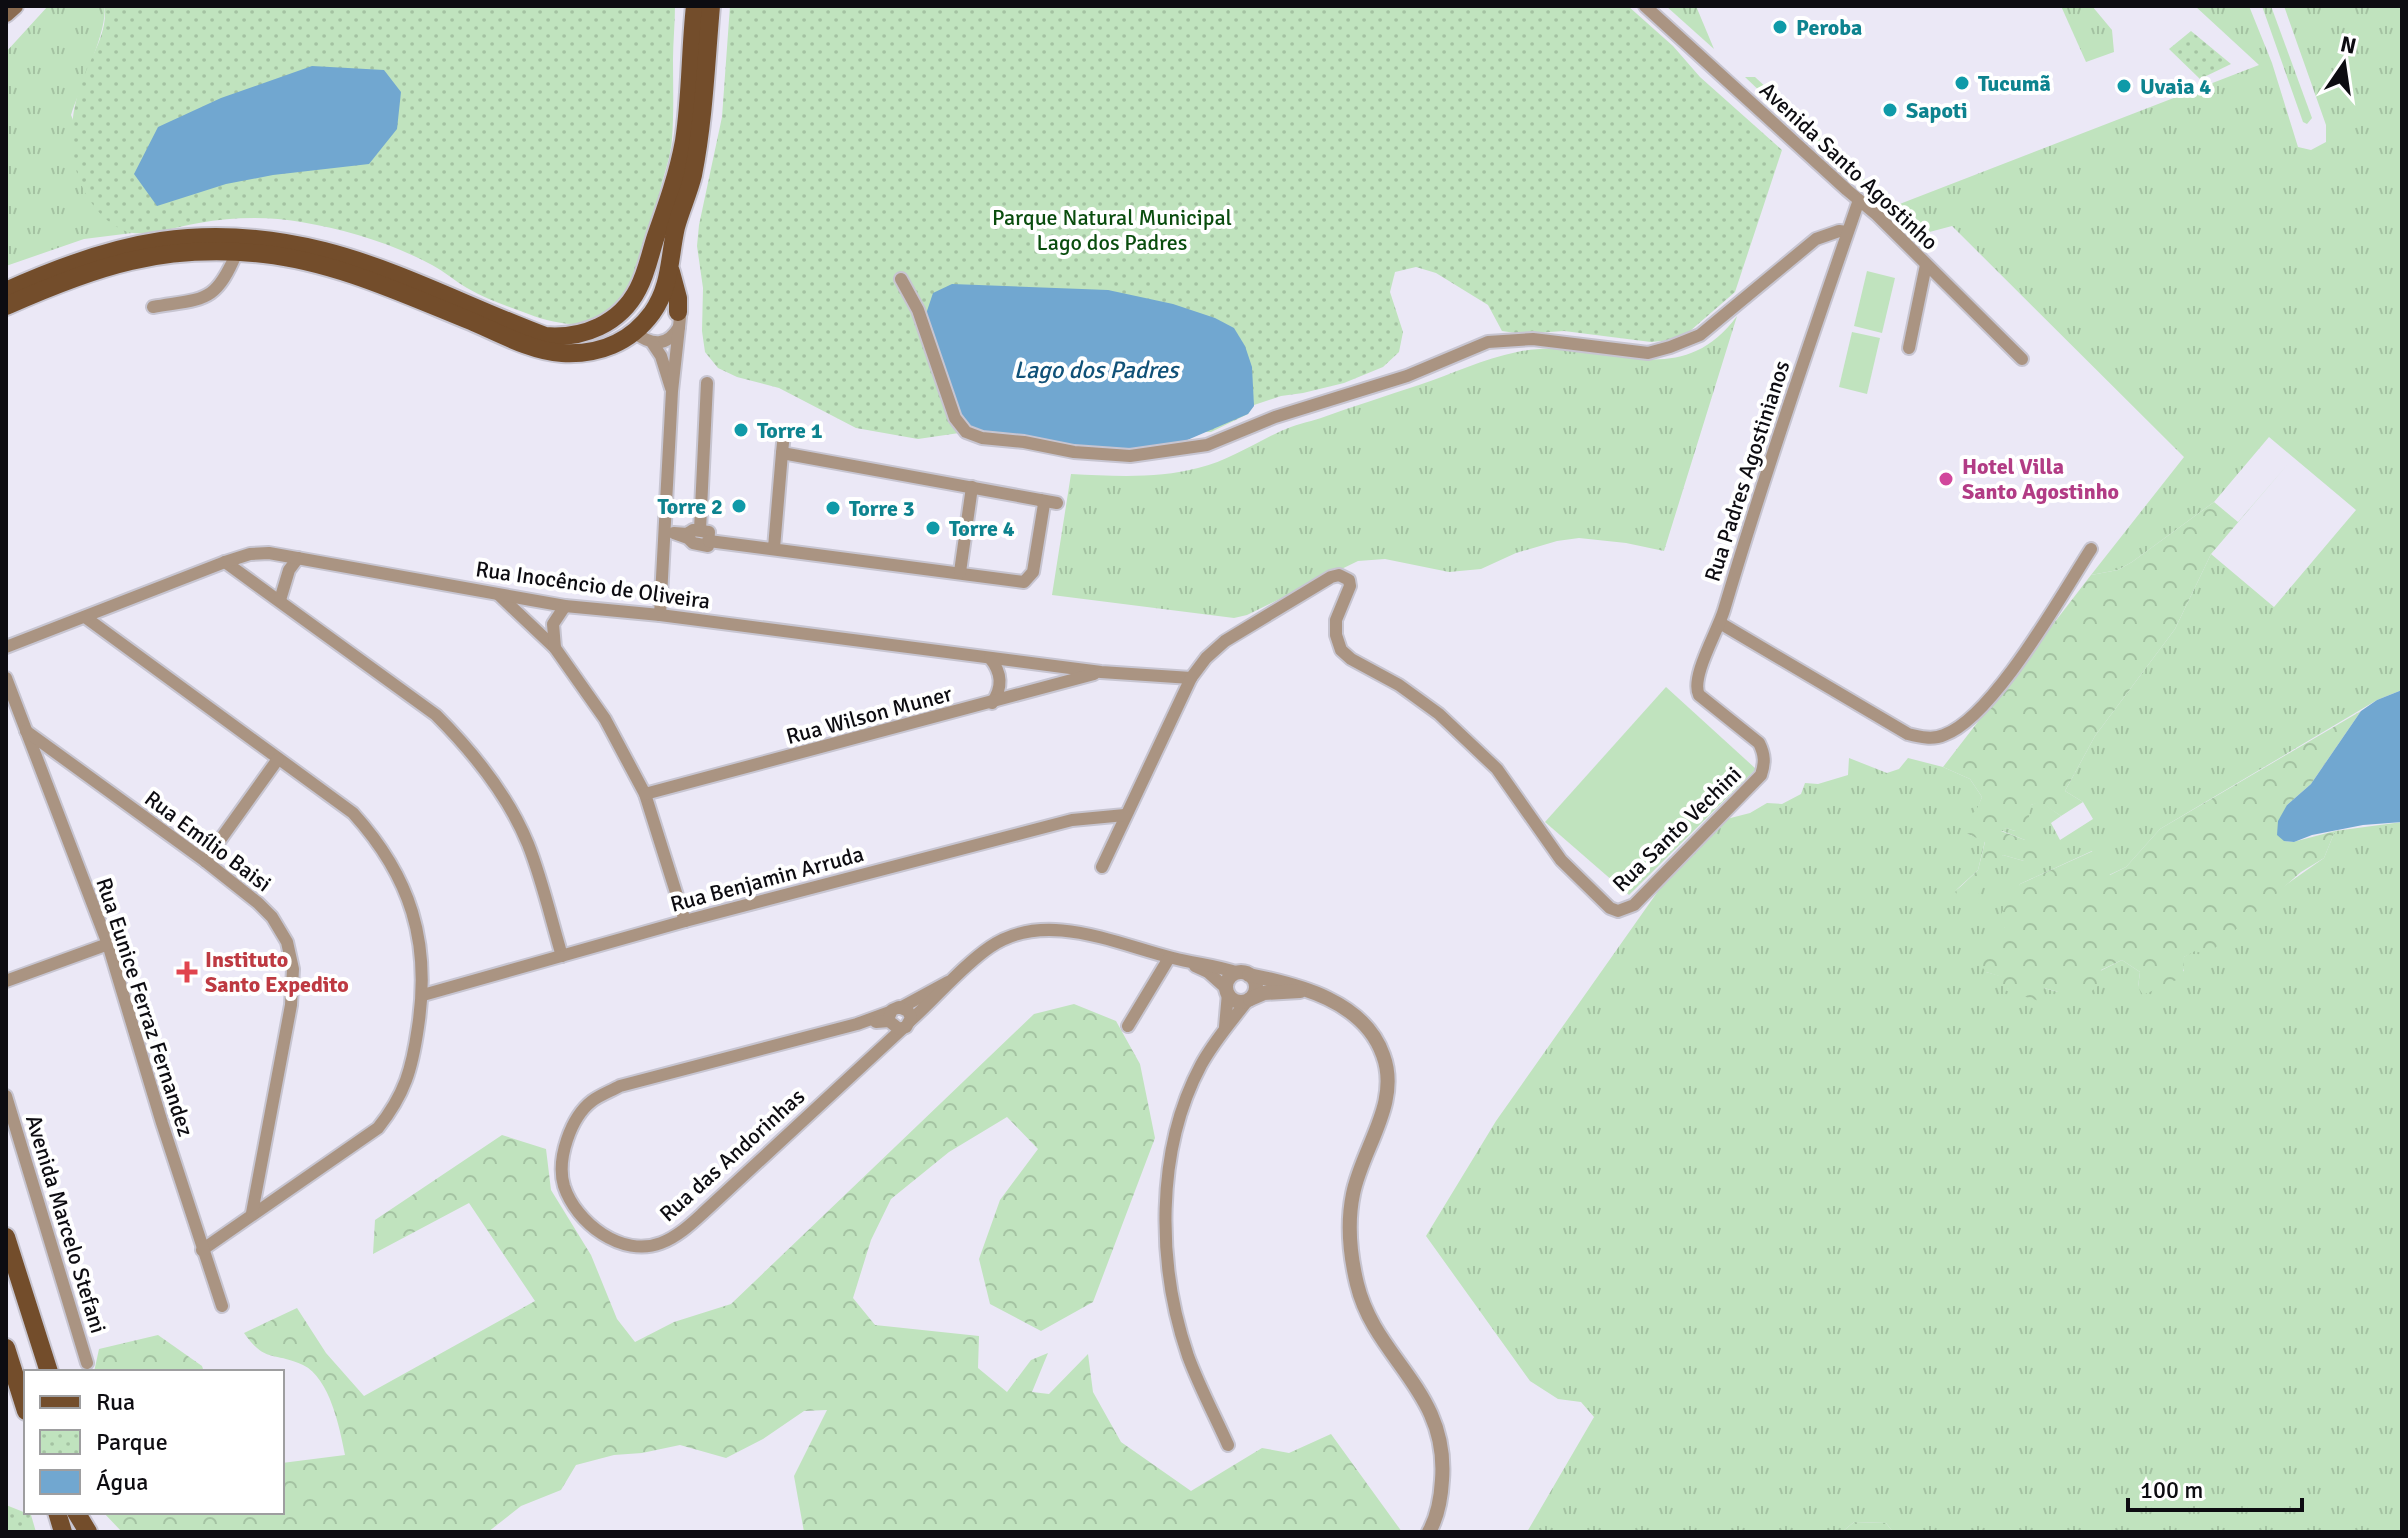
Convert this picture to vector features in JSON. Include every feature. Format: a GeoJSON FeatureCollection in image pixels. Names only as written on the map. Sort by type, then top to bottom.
{"type":"FeatureCollection","features":[{"type":"Feature","properties":{"kind":"main road"},"geometry":{"type":"LineString","coordinates":[[6,14],[15,6]]}},
{"type":"Feature","properties":{"kind":"main road"},"geometry":{"type":"LineString","coordinates":[[6,291],[65,265],[112,250],[158,240],[247,238],[326,251],[367,264],[545,336],[590,332],[625,307],[638,290],[675,179],[684,141],[695,6]]}},
{"type":"Feature","properties":{"kind":"main road"},"geometry":{"type":"LineString","coordinates":[[6,306],[75,276],[136,258],[182,252],[237,252],[296,259],[353,274],[558,353],[592,352],[605,348],[634,332],[650,315],[663,294],[700,134],[711,6]]}},
{"type":"Feature","properties":{"kind":"main road"},"geometry":{"type":"LineString","coordinates":[[670,269],[678,298],[679,320]]}},
{"type":"Feature","properties":{"kind":"main road"},"geometry":{"type":"LineString","coordinates":[[638,290],[663,294]]}},
{"type":"Feature","properties":{"kind":"main road"},"geometry":{"type":"LineString","coordinates":[[625,307],[634,332]]}},
{"type":"Feature","properties":{"kind":"main road"},"geometry":{"type":"LineString","coordinates":[[6,1237],[48,1370]]}},
{"type":"Feature","properties":{"kind":"main road"},"geometry":{"type":"LineString","coordinates":[[6,1348],[24,1405]]}},
{"type":"Feature","properties":{"kind":"main road"},"geometry":{"type":"LineString","coordinates":[[77,1514],[88,1532]]}},
{"type":"Feature","properties":{"kind":"street","name":"Avenida Santo Agostinho"},"geometry":{"type":"LineString","coordinates":[[1645,6],[1877,215],[2022,359]]}},
{"type":"Feature","properties":{"kind":"street","name":"Rua Padres Agostinianos"},"geometry":{"type":"LineString","coordinates":[[1747,734],[1696,690],[1697,677],[1720,623],[1756,502],[1859,200]]}},
{"type":"Feature","properties":{"kind":"street"},"geometry":{"type":"LineString","coordinates":[[901,279],[918,310],[955,418],[966,432],[982,438],[1074,452],[1130,456],[1207,445],[1275,417],[1407,376],[1488,342],[1533,339],[1648,353],[1670,347],[1700,335],[1816,239],[1839,231],[1847,232]]}},
{"type":"Feature","properties":{"kind":"street"},"geometry":{"type":"LineString","coordinates":[[153,307],[213,294],[228,274],[237,252]]}},
{"type":"Feature","properties":{"kind":"street"},"geometry":{"type":"LineString","coordinates":[[1909,348],[1926,265]]}},
{"type":"Feature","properties":{"kind":"street"},"geometry":{"type":"LineString","coordinates":[[660,615],[669,533],[672,391],[679,320],[663,294]]}},
{"type":"Feature","properties":{"kind":"street"},"geometry":{"type":"LineString","coordinates":[[653,344],[671,338],[679,320]]}},
{"type":"Feature","properties":{"kind":"street"},"geometry":{"type":"LineString","coordinates":[[634,332],[653,344],[661,356],[672,391]]}},
{"type":"Feature","properties":{"kind":"street"},"geometry":{"type":"LineString","coordinates":[[700,530],[707,383]]}},
{"type":"Feature","properties":{"kind":"street"},"geometry":{"type":"LineString","coordinates":[[774,548],[784,433]]}},
{"type":"Feature","properties":{"kind":"street"},"geometry":{"type":"LineString","coordinates":[[782,453],[1057,503]]}},
{"type":"Feature","properties":{"kind":"street"},"geometry":{"type":"LineString","coordinates":[[960,572],[972,487]]}},
{"type":"Feature","properties":{"kind":"street"},"geometry":{"type":"LineString","coordinates":[[709,541],[1024,582],[1033,572],[1044,504],[1040,500]]}},
{"type":"Feature","properties":{"kind":"street"},"geometry":{"type":"LineString","coordinates":[[700,530],[710,534],[708,546],[669,533],[687,534],[700,530]]}},
{"type":"Feature","properties":{"kind":"street"},"geometry":{"type":"LineString","coordinates":[[1720,623],[1908,734],[1923,738],[1942,736],[1959,728],[2006,679],[2091,549]]}},
{"type":"Feature","properties":{"kind":"street","name":"Rua Inocêncio de Oliveira"},"geometry":{"type":"LineString","coordinates":[[6,647],[225,562],[250,554],[269,553],[565,606],[660,615],[1101,672],[1191,678]]}},
{"type":"Feature","properties":{"kind":"street"},"geometry":{"type":"LineString","coordinates":[[280,600],[289,570],[298,558]]}},
{"type":"Feature","properties":{"kind":"street"},"geometry":{"type":"LineString","coordinates":[[225,562],[436,715],[466,745],[502,794],[528,844],[562,956]]}},
{"type":"Feature","properties":{"kind":"street","name":"Rua Santo Vechini"},"geometry":{"type":"LineString","coordinates":[[1102,867],[1191,678],[1206,658],[1225,641],[1331,577],[1345,577],[1350,586],[1336,620],[1336,635],[1341,650],[1351,659],[1399,685],[1439,714],[1497,769],[1561,860],[1610,908],[1618,911],[1634,905],[1761,775],[1764,753],[1759,743],[1747,734]]}},
{"type":"Feature","properties":{"kind":"street"},"geometry":{"type":"LineString","coordinates":[[499,595],[555,648],[605,719],[645,794],[685,921]]}},
{"type":"Feature","properties":{"kind":"street"},"geometry":{"type":"LineString","coordinates":[[555,648],[553,624],[565,606]]}},
{"type":"Feature","properties":{"kind":"street"},"geometry":{"type":"LineString","coordinates":[[85,617],[353,813],[377,840],[401,882],[417,924],[423,961],[423,995],[412,1063],[403,1092],[393,1109],[378,1128],[202,1250]]}},
{"type":"Feature","properties":{"kind":"street"},"geometry":{"type":"LineString","coordinates":[[990,658],[998,667],[1000,680],[1000,692],[992,703]]}},
{"type":"Feature","properties":{"kind":"street","name":"Rua Wilson Muner"},"geometry":{"type":"LineString","coordinates":[[645,794],[1101,672]]}},
{"type":"Feature","properties":{"kind":"street","name":"Rua Eunice Ferraz Fernandez"},"geometry":{"type":"LineString","coordinates":[[6,678],[108,944],[222,1306]]}},
{"type":"Feature","properties":{"kind":"street","name":"Rua Emílio Baisi"},"geometry":{"type":"LineString","coordinates":[[26,731],[258,903],[272,917],[287,942],[293,969],[291,1005],[252,1213]]}},
{"type":"Feature","properties":{"kind":"street"},"geometry":{"type":"LineString","coordinates":[[205,861],[278,759]]}},
{"type":"Feature","properties":{"kind":"street","name":"Rua Benjamin Arruda"},"geometry":{"type":"LineString","coordinates":[[423,995],[685,921],[1072,820],[1125,815]]}},
{"type":"Feature","properties":{"kind":"street","name":"Rua das Andorinhas"},"geometry":{"type":"LineString","coordinates":[[898,1019],[857,1024],[620,1086],[591,1101],[576,1119],[562,1163],[564,1185],[576,1209],[593,1227],[615,1242],[636,1246],[660,1244],[682,1231],[874,1054],[891,1042],[898,1019],[935,987],[952,981],[991,946],[1028,931],[1073,931],[1185,962],[1208,972],[1227,991]]}},
{"type":"Feature","properties":{"kind":"street"},"geometry":{"type":"LineString","coordinates":[[6,981],[108,944]]}},
{"type":"Feature","properties":{"kind":"street"},"geometry":{"type":"LineString","coordinates":[[1128,1026],[1169,958]]}},
{"type":"Feature","properties":{"kind":"street","name":"Rua das Andorinhas"},"geometry":{"type":"LineString","coordinates":[[1185,962],[1205,963],[1244,974]]}},
{"type":"Feature","properties":{"kind":"street"},"geometry":{"type":"LineString","coordinates":[[1228,1445],[1189,1357],[1176,1311],[1166,1245],[1167,1192],[1175,1137],[1201,1066],[1225,1027],[1249,1000],[1256,987],[1244,974]]}},
{"type":"Feature","properties":{"kind":"street"},"geometry":{"type":"LineString","coordinates":[[1225,1027],[1228,980],[1244,974],[1285,982],[1339,1004],[1358,1018],[1378,1044],[1388,1073],[1387,1096],[1353,1193],[1351,1249],[1358,1286],[1368,1313],[1433,1416],[1442,1443],[1441,1498],[1429,1532]]}},
{"type":"Feature","properties":{"kind":"street"},"geometry":{"type":"LineString","coordinates":[[1227,991],[1236,1001],[1249,1000],[1264,993],[1305,990]]}},
{"type":"Feature","properties":{"kind":"street","name":"Avenida Marcelo Stefani"},"geometry":{"type":"LineString","coordinates":[[6,1096],[87,1363]]}},
{"type":"Feature","properties":{"kind":"green space"},"geometry":{"type":"Polygon","coordinates":[[[48,6],[104,6],[98,43],[71,115],[115,225],[132,233],[84,239],[6,266],[6,52],[48,6]]]}},
{"type":"Feature","properties":{"kind":"green space"},"geometry":{"type":"Polygon","coordinates":[[[104,6],[675,6],[673,119],[669,158],[646,248],[631,286],[605,314],[580,324],[563,323],[487,298],[401,250],[318,225],[250,218],[212,221],[149,233],[133,233],[119,228],[101,214],[87,196],[74,163],[72,145],[74,109],[102,32],[104,6]]]}},
{"type":"Feature","properties":{"kind":"green space","name":"Parque Natural Municipal Lago dos Padres"},"geometry":{"type":"Polygon","coordinates":[[[730,6],[1628,6],[1673,46],[1700,77],[1782,150],[1735,292],[1690,331],[1672,340],[1651,342],[1564,331],[1522,334],[1502,331],[1488,305],[1436,273],[1416,267],[1395,272],[1390,292],[1403,332],[1399,352],[1383,367],[1344,383],[1254,405],[1248,414],[1211,432],[966,432],[918,439],[856,428],[779,388],[737,377],[718,368],[705,352],[703,288],[697,246],[722,117],[730,6]]]}},
{"type":"Feature","properties":{"kind":"green space"},"geometry":{"type":"Polygon","coordinates":[[[1666,6],[1696,6],[1714,49],[1666,6]]]}},
{"type":"Feature","properties":{"kind":"green space"},"geometry":{"type":"Polygon","coordinates":[[[2061,6],[2092,6],[2112,30],[2114,52],[2086,62],[2061,6]]]}},
{"type":"Feature","properties":{"kind":"green space"},"geometry":{"type":"Polygon","coordinates":[[[2195,6],[2249,6],[2272,63],[2298,147],[2311,150],[2326,142],[2326,125],[2284,6],[2402,6],[2402,690],[2377,700],[2160,829],[2126,867],[2109,875],[2092,851],[2020,884],[1986,972],[2058,992],[2122,960],[2140,972],[2138,987],[2184,971],[2184,957],[2324,858],[2335,831],[2402,822],[2402,1532],[1893,1532],[1886,1523],[1854,1522],[1842,1532],[1527,1532],[1594,1417],[1581,1402],[1558,1399],[1530,1381],[1426,1236],[1496,1121],[1675,867],[1715,822],[1750,813],[1767,803],[1782,804],[1801,794],[1805,783],[1818,784],[1848,775],[1849,758],[1887,773],[1899,769],[1908,758],[1943,767],[1970,779],[1982,797],[1968,834],[1985,841],[1978,870],[1955,891],[2003,855],[2024,861],[2025,840],[2000,830],[2015,831],[2031,805],[2040,801],[2061,816],[2051,823],[2060,840],[2093,819],[2083,802],[2065,791],[2095,736],[2175,629],[2211,554],[2274,607],[2356,510],[2269,437],[2214,502],[2132,562],[2118,570],[2091,575],[2184,457],[1952,226],[1907,238],[1879,212],[2259,65],[2195,6]]]}},
{"type":"Feature","properties":{"kind":"green space"},"geometry":{"type":"Polygon","coordinates":[[[2262,6],[2271,6],[2312,118],[2307,124],[2303,122],[2262,6]]]}},
{"type":"Feature","properties":{"kind":"green space"},"geometry":{"type":"Polygon","coordinates":[[[2191,31],[2231,64],[2200,79],[2169,49],[2191,31]]]}},
{"type":"Feature","properties":{"kind":"green space"},"geometry":{"type":"Polygon","coordinates":[[[1745,77],[1755,77],[1887,200],[1881,207],[1745,77]]]}},
{"type":"Feature","properties":{"kind":"green space"},"geometry":{"type":"Polygon","coordinates":[[[1867,271],[1895,278],[1882,333],[1854,326],[1867,271]]]}},
{"type":"Feature","properties":{"kind":"green space"},"geometry":{"type":"Polygon","coordinates":[[[1737,316],[1664,551],[1579,538],[1516,553],[1481,569],[1449,572],[1385,559],[1358,561],[1247,615],[1234,618],[1052,595],[1071,474],[1151,475],[1209,465],[1291,427],[1517,352],[1577,350],[1662,359],[1688,354],[1713,341],[1737,316]]]}},
{"type":"Feature","properties":{"kind":"green space"},"geometry":{"type":"Polygon","coordinates":[[[1852,332],[1880,338],[1867,394],[1839,387],[1852,332]]]}},
{"type":"Feature","properties":{"kind":"green space"},"geometry":{"type":"Polygon","coordinates":[[[2294,457],[2211,554],[2175,629],[2095,736],[2065,791],[2083,802],[2061,816],[2040,802],[2031,805],[2027,828],[2015,831],[2006,828],[2001,831],[2037,848],[2037,858],[2024,861],[2003,855],[1975,900],[1963,899],[1955,892],[1978,870],[1985,842],[1968,834],[1957,822],[1976,811],[1982,797],[1970,779],[1943,767],[2091,575],[2118,570],[2132,562],[2214,502],[2238,522],[2294,457]]]}},
{"type":"Feature","properties":{"kind":"green space"},"geometry":{"type":"Polygon","coordinates":[[[1666,687],[1756,769],[1629,895],[1545,822],[1666,687]]]}},
{"type":"Feature","properties":{"kind":"green space"},"geometry":{"type":"Polygon","coordinates":[[[2361,711],[2311,784],[2287,805],[2284,841],[2293,842],[2335,831],[2324,858],[2301,872],[2207,955],[2195,951],[2184,957],[2183,977],[2143,995],[2138,987],[2140,972],[2122,960],[2101,970],[2099,985],[2088,994],[2044,988],[2039,1001],[2004,990],[2002,977],[1986,972],[1979,963],[1988,942],[2005,927],[2001,914],[2020,884],[2093,851],[2110,875],[2126,867],[2160,829],[2361,711]]]}},
{"type":"Feature","properties":{"kind":"green space"},"geometry":{"type":"Polygon","coordinates":[[[1074,1004],[1116,1021],[1140,1064],[1155,1138],[1093,1302],[1041,1331],[990,1304],[979,1259],[1000,1200],[1038,1149],[1007,1117],[949,1152],[891,1199],[871,1240],[853,1298],[875,1325],[979,1336],[978,1368],[1007,1392],[1031,1360],[1048,1353],[1032,1392],[1049,1394],[1088,1354],[1093,1392],[1121,1442],[1191,1491],[1262,1448],[1289,1453],[1331,1434],[1402,1532],[804,1532],[794,1476],[827,1410],[804,1411],[763,1439],[726,1458],[680,1445],[614,1455],[576,1465],[561,1490],[521,1506],[488,1532],[122,1532],[105,1514],[284,1514],[284,1463],[345,1455],[332,1405],[320,1381],[303,1365],[264,1353],[244,1333],[297,1308],[326,1353],[364,1396],[535,1301],[469,1203],[373,1254],[375,1220],[502,1135],[546,1149],[551,1190],[591,1255],[617,1319],[635,1342],[674,1322],[731,1304],[1034,1014],[1074,1004]]]}},
{"type":"Feature","properties":{"kind":"green space"},"geometry":{"type":"Polygon","coordinates":[[[158,1335],[203,1370],[94,1370],[99,1349],[158,1335]]]}},
{"type":"Feature","properties":{"kind":"green space"},"geometry":{"type":"Polygon","coordinates":[[[6,1505],[31,1515],[36,1532],[6,1532],[6,1505]]]}},
{"type":"Feature","properties":{"kind":"green space"},"geometry":{"type":"Polygon","coordinates":[[[1854,1522],[1886,1523],[1893,1532],[1842,1532],[1854,1522]]]}},
{"type":"Feature","properties":{"kind":"water"},"geometry":{"type":"Polygon","coordinates":[[[312,66],[384,70],[401,92],[397,129],[369,164],[273,175],[226,184],[157,206],[134,174],[158,127],[221,98],[312,66]]]}},
{"type":"Feature","properties":{"kind":"water","name":"Lago dos Padres"},"geometry":{"type":"Polygon","coordinates":[[[952,284],[1108,290],[1173,304],[1215,318],[1234,328],[1245,346],[1252,367],[1254,406],[1248,414],[1171,447],[1129,454],[966,432],[927,335],[926,314],[933,293],[952,284]]]}},
{"type":"Feature","properties":{"kind":"water"},"geometry":{"type":"Polygon","coordinates":[[[2402,690],[2402,822],[2363,825],[2312,835],[2294,842],[2284,841],[2277,835],[2278,821],[2287,805],[2311,784],[2361,711],[2377,700],[2402,690]]]}},
{"type":"Feature","properties":{"kind":"place","name":"Peroba"},"geometry":{"type":"Point","coordinates":[1780,27]}},
{"type":"Feature","properties":{"kind":"place","name":"Tucumã"},"geometry":{"type":"Point","coordinates":[1962,83]}},
{"type":"Feature","properties":{"kind":"place","name":"Uvaia 4"},"geometry":{"type":"Point","coordinates":[2124,86]}},
{"type":"Feature","properties":{"kind":"place","name":"Sapoti"},"geometry":{"type":"Point","coordinates":[1890,110]}},
{"type":"Feature","properties":{"kind":"place","name":"Torre 1"},"geometry":{"type":"Point","coordinates":[741,430]}},
{"type":"Feature","properties":{"kind":"place","name":"Hotel Villa Santo Agostinho"},"geometry":{"type":"Point","coordinates":[1946,479]}},
{"type":"Feature","properties":{"kind":"place","name":"Torre 2"},"geometry":{"type":"Point","coordinates":[739,506]}},
{"type":"Feature","properties":{"kind":"place","name":"Torre 3"},"geometry":{"type":"Point","coordinates":[833,508]}},
{"type":"Feature","properties":{"kind":"place","name":"Torre 4"},"geometry":{"type":"Point","coordinates":[933,528]}},
{"type":"Feature","properties":{"kind":"place","name":"Instituto Santo Expedito"},"geometry":{"type":"Point","coordinates":[187,972]}}]}
